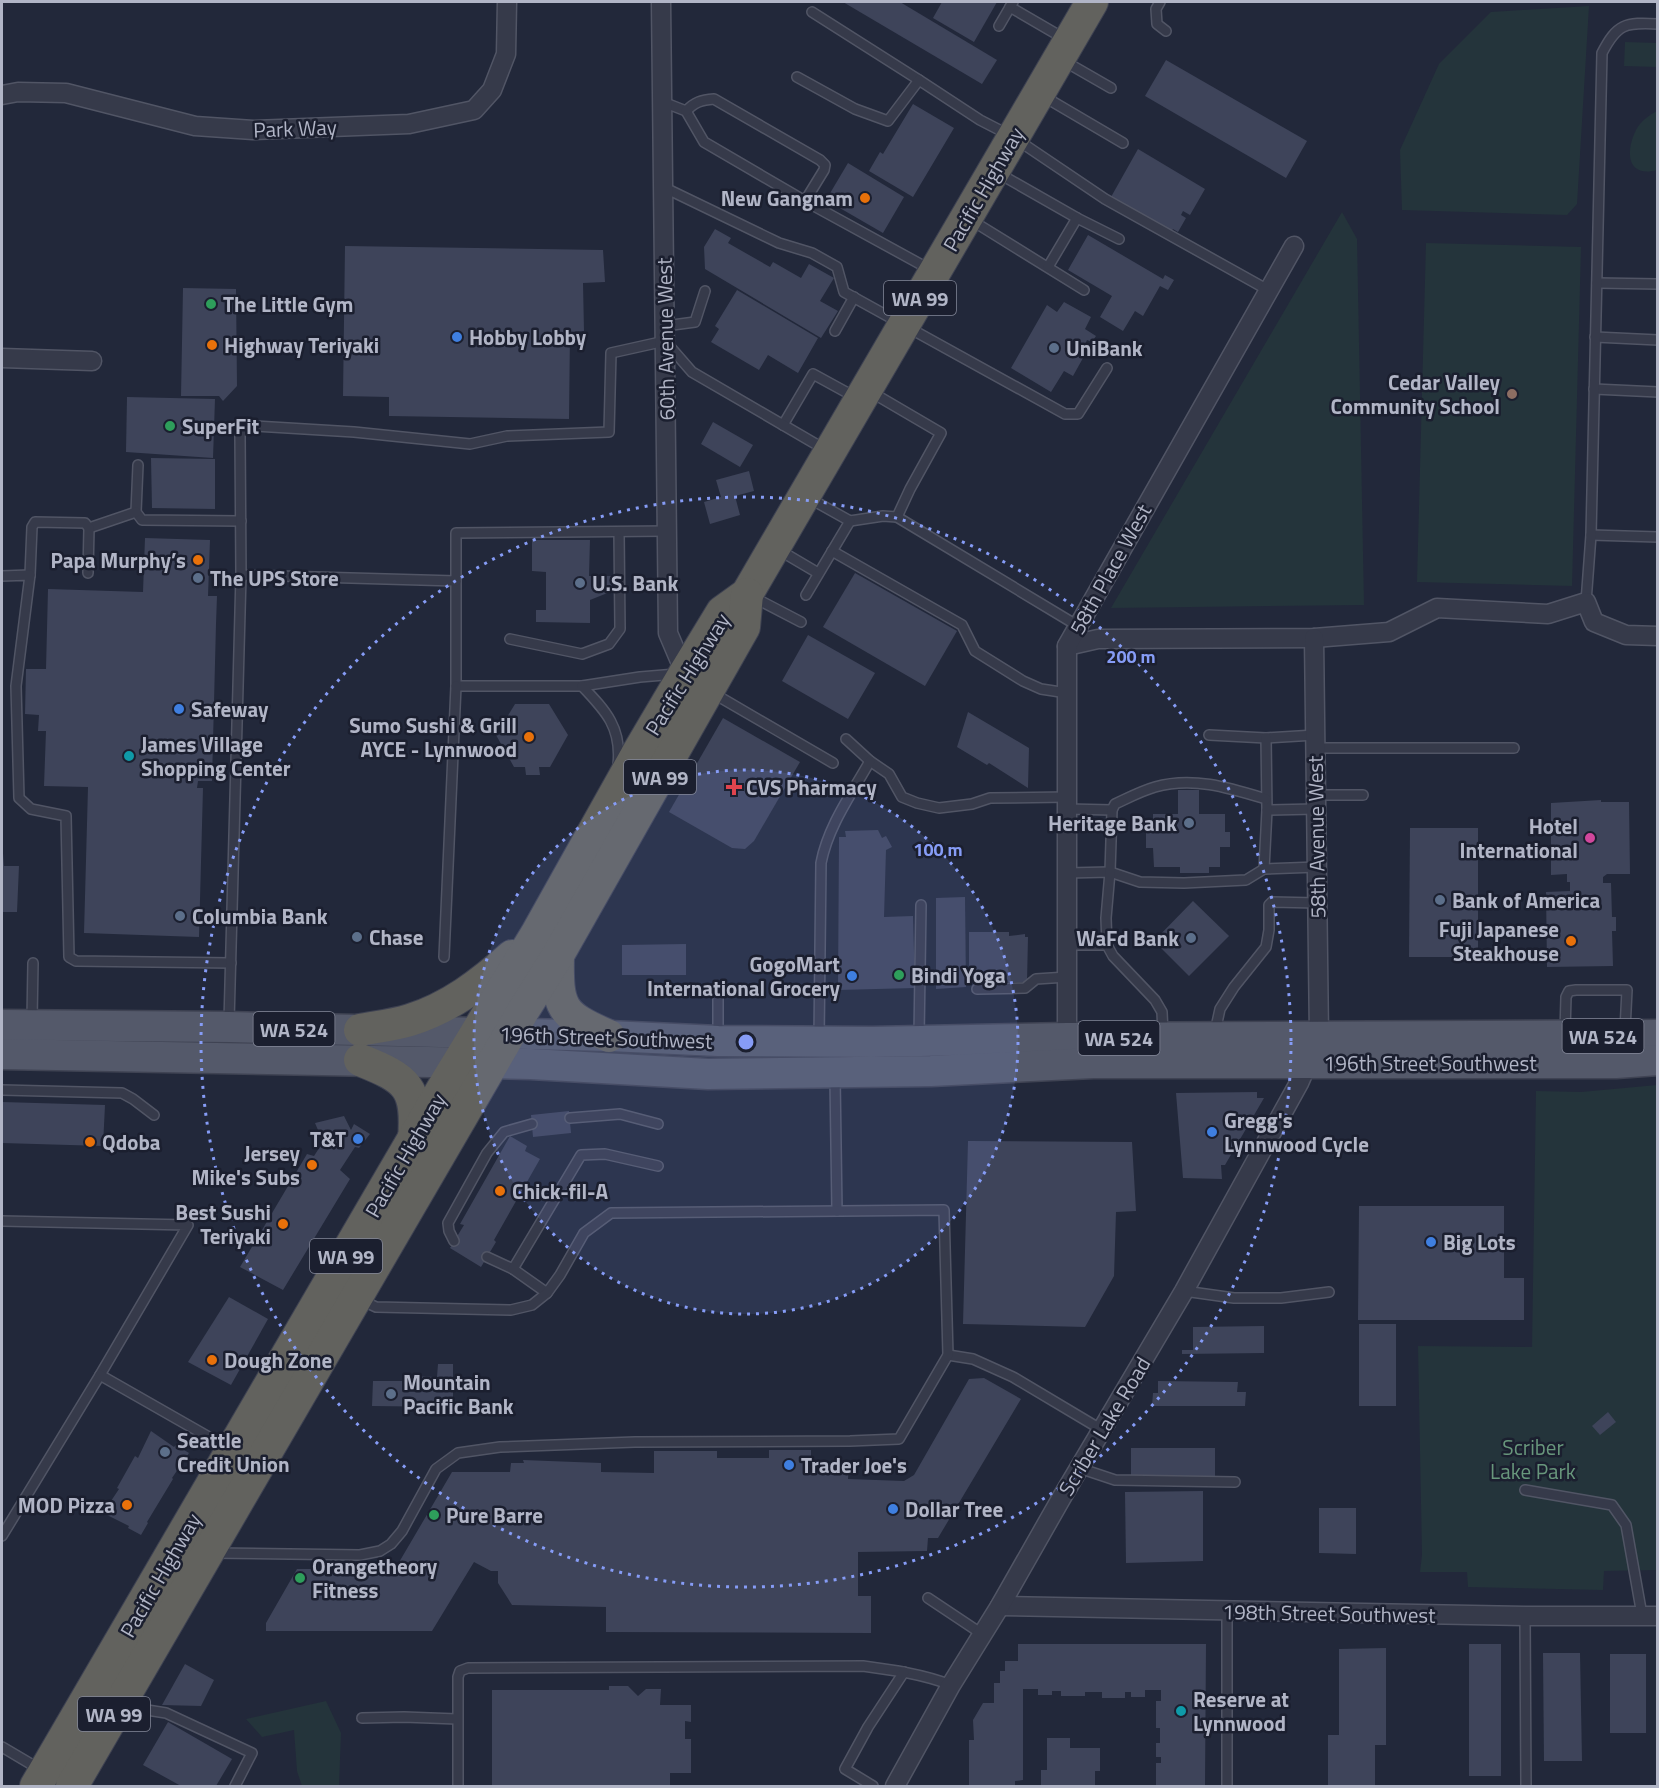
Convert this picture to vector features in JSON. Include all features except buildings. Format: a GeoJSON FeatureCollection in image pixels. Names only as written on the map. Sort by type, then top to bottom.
{"type":"FeatureCollection","features":[{"type":"Feature","properties":{"kind":"highway","name":"Pacific Highway"},"geometry":{"type":"LineString","coordinates":[[72,1786],[558,955],[697,682],[722,612],[747,594],[1092,2]]}},
{"type":"Feature","properties":{"kind":"highway","name":"Pacific Highway"},"geometry":{"type":"LineString","coordinates":[[40,1779],[459,1062],[537,933],[636,756],[697,682]]}},
{"type":"Feature","properties":{"kind":"highway"},"geometry":{"type":"LineString","coordinates":[[414,1140],[414,1103],[406,1086],[360,1045],[458,998],[489,976],[537,933]]}},
{"type":"Feature","properties":{"kind":"highway"},"geometry":{"type":"LineString","coordinates":[[558,955],[559,992],[563,1008],[586,1026],[609,1036]]}},
{"type":"Feature","properties":{"kind":"main road","name":"196th Street Southwest"},"geometry":{"type":"LineString","coordinates":[[2,1025],[229,1027],[360,1045],[459,1062],[708,1074],[931,1071],[1565,1036],[1658,1035]]}},
{"type":"Feature","properties":{"kind":"main road"},"geometry":{"type":"LineString","coordinates":[[168,1057],[186,1041],[224,1036],[229,1027]]}},
{"type":"Feature","properties":{"kind":"main road","name":"196th Street Southwest"},"geometry":{"type":"LineString","coordinates":[[2,1054],[168,1057],[360,1045],[477,1033],[718,1041],[873,1042],[1214,1038],[1314,1050],[1616,1063],[1658,1060]]}},
{"type":"Feature","properties":{"kind":"main road"},"geometry":{"type":"LineString","coordinates":[[1031,1066],[1034,1058],[1045,1052],[1060,1050],[1064,1047],[1067,1038]]}},
{"type":"Feature","properties":{"kind":"main road"},"geometry":{"type":"LineString","coordinates":[[835,1072],[842,1058],[873,1042]]}},
{"type":"Feature","properties":{"kind":"street","name":"Park Way"},"geometry":{"type":"LineString","coordinates":[[2,94],[66,93],[195,126],[253,130],[409,124],[474,110],[492,90],[506,54],[507,2]]}},
{"type":"Feature","properties":{"kind":"street","name":"60th Avenue West"},"geometry":{"type":"LineString","coordinates":[[661,2],[668,633],[697,682]]}},
{"type":"Feature","properties":{"kind":"street","name":"58th Place West"},"geometry":{"type":"LineString","coordinates":[[1067,1038],[1067,646],[1294,246]]}},
{"type":"Feature","properties":{"kind":"street"},"geometry":{"type":"LineString","coordinates":[[2,358],[92,361]]}},
{"type":"Feature","properties":{"kind":"street"},"geometry":{"type":"LineString","coordinates":[[1067,646],[1098,639],[1314,638],[1389,632],[1437,608],[1548,614],[1586,602],[1594,622],[1626,635],[1658,636]]}},
{"type":"Feature","properties":{"kind":"street","name":"58th Avenue West"},"geometry":{"type":"LineString","coordinates":[[1314,638],[1317,867],[1314,1050]]}},
{"type":"Feature","properties":{"kind":"street","name":"Scriber Lake Road"},"geometry":{"type":"LineString","coordinates":[[895,1786],[951,1685],[1000,1606],[1184,1291],[1314,1050]]}},
{"type":"Feature","properties":{"kind":"street","name":"198th Street Southwest"},"geometry":{"type":"LineString","coordinates":[[1000,1606],[1525,1616],[1650,1616]]}},
{"type":"Feature","properties":{"kind":"lane"},"geometry":{"type":"LineString","coordinates":[[1160,2],[1156,9],[1157,24],[1166,31]]}},
{"type":"Feature","properties":{"kind":"lane"},"geometry":{"type":"LineString","coordinates":[[999,26],[1011,4],[1111,87]]}},
{"type":"Feature","properties":{"kind":"lane"},"geometry":{"type":"LineString","coordinates":[[812,12],[980,120],[1013,137],[1105,199],[1268,290]]}},
{"type":"Feature","properties":{"kind":"lane"},"geometry":{"type":"LineString","coordinates":[[1586,602],[1591,535],[1602,53],[1612,34],[1632,23],[1658,24]]}},
{"type":"Feature","properties":{"kind":"lane"},"geometry":{"type":"LineString","coordinates":[[797,77],[855,109],[888,121],[919,80]]}},
{"type":"Feature","properties":{"kind":"lane"},"geometry":{"type":"LineString","coordinates":[[1038,94],[1123,143]]}},
{"type":"Feature","properties":{"kind":"lane"},"geometry":{"type":"LineString","coordinates":[[687,111],[693,104],[702,100],[714,99],[820,160],[825,165],[824,170],[805,201]]}},
{"type":"Feature","properties":{"kind":"lane"},"geometry":{"type":"LineString","coordinates":[[663,102],[687,111],[704,142],[934,273]]}},
{"type":"Feature","properties":{"kind":"lane"},"geometry":{"type":"LineString","coordinates":[[994,170],[1077,218],[1119,239]]}},
{"type":"Feature","properties":{"kind":"lane"},"geometry":{"type":"LineString","coordinates":[[663,187],[779,243],[812,252],[837,267],[844,292],[1065,414],[1078,414],[1107,368]]}},
{"type":"Feature","properties":{"kind":"lane"},"geometry":{"type":"LineString","coordinates":[[966,217],[1084,290]]}},
{"type":"Feature","properties":{"kind":"lane"},"geometry":{"type":"LineString","coordinates":[[1048,267],[1077,218]]}},
{"type":"Feature","properties":{"kind":"lane"},"geometry":{"type":"LineString","coordinates":[[1597,283],[1658,284]]}},
{"type":"Feature","properties":{"kind":"lane"},"geometry":{"type":"LineString","coordinates":[[229,1027],[241,575],[240,435],[244,427],[350,431],[470,444],[507,436],[609,432],[611,353],[695,322],[705,291]]}},
{"type":"Feature","properties":{"kind":"lane"},"geometry":{"type":"LineString","coordinates":[[835,331],[854,297]]}},
{"type":"Feature","properties":{"kind":"lane"},"geometry":{"type":"LineString","coordinates":[[665,334],[692,372],[830,452]]}},
{"type":"Feature","properties":{"kind":"lane"},"geometry":{"type":"LineString","coordinates":[[1595,337],[1658,339]]}},
{"type":"Feature","properties":{"kind":"lane"},"geometry":{"type":"LineString","coordinates":[[783,425],[813,374],[863,395],[941,433],[897,517]]}},
{"type":"Feature","properties":{"kind":"lane"},"geometry":{"type":"LineString","coordinates":[[1594,389],[1658,392]]}},
{"type":"Feature","properties":{"kind":"lane"},"geometry":{"type":"LineString","coordinates":[[138,465],[136,512],[142,520],[240,521]]}},
{"type":"Feature","properties":{"kind":"lane"},"geometry":{"type":"LineString","coordinates":[[804,496],[850,521],[883,516],[897,517],[1078,626]]}},
{"type":"Feature","properties":{"kind":"lane"},"geometry":{"type":"LineString","coordinates":[[89,528],[136,512]]}},
{"type":"Feature","properties":{"kind":"lane"},"geometry":{"type":"LineString","coordinates":[[806,595],[850,521]]}},
{"type":"Feature","properties":{"kind":"lane"},"geometry":{"type":"LineString","coordinates":[[88,573],[89,528],[85,523],[35,522],[32,526],[30,575],[16,686],[19,798],[31,809],[66,816],[69,957],[76,961],[231,963]]}},
{"type":"Feature","properties":{"kind":"lane"},"geometry":{"type":"LineString","coordinates":[[444,957],[456,686],[456,533],[667,531]]}},
{"type":"Feature","properties":{"kind":"lane"},"geometry":{"type":"LineString","coordinates":[[510,639],[582,654],[609,644],[620,630],[619,532]]}},
{"type":"Feature","properties":{"kind":"lane"},"geometry":{"type":"LineString","coordinates":[[1591,535],[1658,537]]}},
{"type":"Feature","properties":{"kind":"lane"},"geometry":{"type":"LineString","coordinates":[[775,547],[818,573]]}},
{"type":"Feature","properties":{"kind":"lane"},"geometry":{"type":"LineString","coordinates":[[832,551],[962,625],[975,651],[1023,681],[1041,689],[1067,693]]}},
{"type":"Feature","properties":{"kind":"lane"},"geometry":{"type":"LineString","coordinates":[[2,576],[30,575]]}},
{"type":"Feature","properties":{"kind":"lane"},"geometry":{"type":"LineString","coordinates":[[241,575],[456,581]]}},
{"type":"Feature","properties":{"kind":"lane"},"geometry":{"type":"LineString","coordinates":[[747,594],[801,622]]}},
{"type":"Feature","properties":{"kind":"lane"},"geometry":{"type":"LineString","coordinates":[[456,686],[582,686],[640,677],[697,682],[833,763]]}},
{"type":"Feature","properties":{"kind":"lane"},"geometry":{"type":"LineString","coordinates":[[582,686],[602,707],[615,728],[620,750],[616,795]]}},
{"type":"Feature","properties":{"kind":"lane"},"geometry":{"type":"LineString","coordinates":[[1209,735],[1514,748]]}},
{"type":"Feature","properties":{"kind":"lane"},"geometry":{"type":"LineString","coordinates":[[1264,869],[1267,810],[1266,738]]}},
{"type":"Feature","properties":{"kind":"lane"},"geometry":{"type":"LineString","coordinates":[[846,739],[870,761],[889,774],[902,797],[916,803],[939,808],[972,804],[990,798],[1067,803],[1112,810]]}},
{"type":"Feature","properties":{"kind":"lane"},"geometry":{"type":"LineString","coordinates":[[819,1041],[821,863],[830,831],[870,761]]}},
{"type":"Feature","properties":{"kind":"lane"},"geometry":{"type":"LineString","coordinates":[[1163,1038],[1162,1012],[1155,1000],[1113,956],[1107,945],[1106,918],[1112,810],[1115,804],[1155,787],[1177,784],[1203,783],[1266,799]]}},
{"type":"Feature","properties":{"kind":"lane"},"geometry":{"type":"LineString","coordinates":[[1267,810],[1363,795]]}},
{"type":"Feature","properties":{"kind":"lane"},"geometry":{"type":"LineString","coordinates":[[1067,873],[1110,872],[1140,882],[1184,883],[1246,880],[1264,869],[1317,867]]}},
{"type":"Feature","properties":{"kind":"lane"},"geometry":{"type":"LineString","coordinates":[[1214,1038],[1220,1009],[1234,987],[1266,947],[1269,905],[1272,902],[1317,903]]}},
{"type":"Feature","properties":{"kind":"lane"},"geometry":{"type":"LineString","coordinates":[[919,1041],[921,905]]}},
{"type":"Feature","properties":{"kind":"lane"},"geometry":{"type":"LineString","coordinates":[[1067,945],[1107,945]]}},
{"type":"Feature","properties":{"kind":"lane"},"geometry":{"type":"LineString","coordinates":[[32,1026],[33,963]]}},
{"type":"Feature","properties":{"kind":"lane"},"geometry":{"type":"LineString","coordinates":[[977,989],[1025,988],[1036,979],[1067,977]]}},
{"type":"Feature","properties":{"kind":"lane"},"geometry":{"type":"LineString","coordinates":[[1565,1036],[1566,997],[1569,991],[1627,990],[1625,1036]]}},
{"type":"Feature","properties":{"kind":"lane"},"geometry":{"type":"LineString","coordinates":[[718,999],[718,1041]]}},
{"type":"Feature","properties":{"kind":"lane"},"geometry":{"type":"LineString","coordinates":[[835,1072],[837,1210]]}},
{"type":"Feature","properties":{"kind":"lane"},"geometry":{"type":"LineString","coordinates":[[2,1090],[122,1093],[133,1098],[154,1114]]}},
{"type":"Feature","properties":{"kind":"lane"},"geometry":{"type":"LineString","coordinates":[[570,1119],[620,1114],[658,1124]]}},
{"type":"Feature","properties":{"kind":"lane"},"geometry":{"type":"LineString","coordinates":[[454,1241],[448,1223],[488,1153],[504,1132],[531,1124]]}},
{"type":"Feature","properties":{"kind":"lane"},"geometry":{"type":"LineString","coordinates":[[513,1269],[581,1155],[604,1154],[658,1166]]}},
{"type":"Feature","properties":{"kind":"lane"},"geometry":{"type":"LineString","coordinates":[[208,1553],[360,1555],[380,1551],[391,1544],[402,1531],[436,1469],[458,1453],[500,1447],[635,1442],[899,1439],[948,1355],[944,1210],[611,1213],[584,1233],[547,1293],[532,1305],[511,1310],[376,1306],[356,1298]]}},
{"type":"Feature","properties":{"kind":"lane"},"geometry":{"type":"LineString","coordinates":[[2,1221],[188,1225],[2,1536]]}},
{"type":"Feature","properties":{"kind":"lane"},"geometry":{"type":"LineString","coordinates":[[487,1257],[513,1269],[547,1293]]}},
{"type":"Feature","properties":{"kind":"lane"},"geometry":{"type":"LineString","coordinates":[[1184,1291],[1234,1298],[1281,1298],[1329,1292]]}},
{"type":"Feature","properties":{"kind":"lane"},"geometry":{"type":"LineString","coordinates":[[948,1355],[973,1359],[1013,1377],[1102,1430]]}},
{"type":"Feature","properties":{"kind":"lane"},"geometry":{"type":"LineString","coordinates":[[100,1375],[232,1450]]}},
{"type":"Feature","properties":{"kind":"lane"},"geometry":{"type":"LineString","coordinates":[[1079,1468],[1114,1480],[1235,1482]]}},
{"type":"Feature","properties":{"kind":"lane"},"geometry":{"type":"LineString","coordinates":[[1525,1490],[1612,1505],[1626,1525],[1650,1616]]}},
{"type":"Feature","properties":{"kind":"lane"},"geometry":{"type":"LineString","coordinates":[[928,1598],[982,1634]]}},
{"type":"Feature","properties":{"kind":"lane"},"geometry":{"type":"LineString","coordinates":[[1227,1611],[1227,1786]]}},
{"type":"Feature","properties":{"kind":"lane"},"geometry":{"type":"LineString","coordinates":[[1525,1616],[1526,1786]]}},
{"type":"Feature","properties":{"kind":"lane"},"geometry":{"type":"LineString","coordinates":[[458,1786],[458,1677],[460,1671],[468,1668],[863,1666],[933,1678],[951,1685]]}},
{"type":"Feature","properties":{"kind":"lane"},"geometry":{"type":"LineString","coordinates":[[873,1786],[845,1769],[868,1727],[904,1672]]}},
{"type":"Feature","properties":{"kind":"lane"},"geometry":{"type":"LineString","coordinates":[[123,1699],[147,1710],[166,1713],[252,1754],[235,1786]]}},
{"type":"Feature","properties":{"kind":"lane"},"geometry":{"type":"LineString","coordinates":[[362,1718],[457,1719]]}},
{"type":"Feature","properties":{"kind":"lane"},"geometry":{"type":"LineString","coordinates":[[2,1747],[40,1779]]}},
{"type":"Feature","properties":{"kind":"green space"},"geometry":{"type":"Polygon","coordinates":[[[1589,6],[1577,204],[1567,215],[1402,210],[1400,150],[1439,64],[1491,12],[1589,6]]]}},
{"type":"Feature","properties":{"kind":"green space"},"geometry":{"type":"Polygon","coordinates":[[[1625,42],[1657,43],[1657,67],[1624,66],[1625,42]]]}},
{"type":"Feature","properties":{"kind":"green space"},"geometry":{"type":"Polygon","coordinates":[[[1657,111],[1657,170],[1640,170],[1634,167],[1631,161],[1630,147],[1640,124],[1657,111]]]}},
{"type":"Feature","properties":{"kind":"green space"},"geometry":{"type":"Polygon","coordinates":[[[1342,212],[1357,239],[1364,605],[1111,608],[1342,212]]]}},
{"type":"Feature","properties":{"kind":"green space"},"geometry":{"type":"Polygon","coordinates":[[[1426,243],[1581,247],[1572,586],[1417,582],[1426,243]]]}},
{"type":"Feature","properties":{"kind":"green space","name":"Scriber Lake Park"},"geometry":{"type":"Polygon","coordinates":[[[1657,1085],[1657,1570],[1604,1571],[1603,1590],[1468,1587],[1467,1572],[1420,1572],[1422,1555],[1418,1346],[1532,1347],[1536,1091],[1581,1092],[1657,1085]]]}},
{"type":"Feature","properties":{"kind":"green space"},"geometry":{"type":"Polygon","coordinates":[[[326,1701],[341,1733],[339,1786],[302,1786],[297,1771],[294,1730],[262,1737],[246,1719],[326,1701]]]}},
{"type":"Feature","properties":{"kind":"place","name":"New Gangnam"},"geometry":{"type":"Point","coordinates":[865,198]}},
{"type":"Feature","properties":{"kind":"place","name":"The Little Gym"},"geometry":{"type":"Point","coordinates":[211,304]}},
{"type":"Feature","properties":{"kind":"place","name":"Hobby Lobby"},"geometry":{"type":"Point","coordinates":[457,337]}},
{"type":"Feature","properties":{"kind":"place","name":"Highway Teriyaki"},"geometry":{"type":"Point","coordinates":[212,345]}},
{"type":"Feature","properties":{"kind":"place","name":"UniBank"},"geometry":{"type":"Point","coordinates":[1054,348]}},
{"type":"Feature","properties":{"kind":"place","name":"Cedar Valley Community School"},"geometry":{"type":"Point","coordinates":[1512,394]}},
{"type":"Feature","properties":{"kind":"place","name":"SuperFit"},"geometry":{"type":"Point","coordinates":[170,426]}},
{"type":"Feature","properties":{"kind":"place","name":"Papa Murphy’s"},"geometry":{"type":"Point","coordinates":[198,560]}},
{"type":"Feature","properties":{"kind":"place","name":"The UPS Store"},"geometry":{"type":"Point","coordinates":[198,578]}},
{"type":"Feature","properties":{"kind":"place","name":"U.S. Bank"},"geometry":{"type":"Point","coordinates":[580,583]}},
{"type":"Feature","properties":{"kind":"place","name":"Safeway"},"geometry":{"type":"Point","coordinates":[179,709]}},
{"type":"Feature","properties":{"kind":"place","name":"Sumo Sushi & Grill AYCE - Lynnwood"},"geometry":{"type":"Point","coordinates":[529,737]}},
{"type":"Feature","properties":{"kind":"place","name":"James Village Shopping Center"},"geometry":{"type":"Point","coordinates":[129,756]}},
{"type":"Feature","properties":{"kind":"place","name":"CVS Pharmacy"},"geometry":{"type":"Point","coordinates":[734,787]}},
{"type":"Feature","properties":{"kind":"place","name":"Heritage Bank"},"geometry":{"type":"Point","coordinates":[1189,823]}},
{"type":"Feature","properties":{"kind":"place","name":"Hotel International"},"geometry":{"type":"Point","coordinates":[1590,838]}},
{"type":"Feature","properties":{"kind":"place","name":"Bank of America"},"geometry":{"type":"Point","coordinates":[1440,900]}},
{"type":"Feature","properties":{"kind":"place","name":"Columbia Bank"},"geometry":{"type":"Point","coordinates":[180,916]}},
{"type":"Feature","properties":{"kind":"place","name":"Chase"},"geometry":{"type":"Point","coordinates":[357,937]}},
{"type":"Feature","properties":{"kind":"place","name":"WaFd Bank"},"geometry":{"type":"Point","coordinates":[1191,938]}},
{"type":"Feature","properties":{"kind":"place","name":"Fuji Japanese Steakhouse"},"geometry":{"type":"Point","coordinates":[1571,941]}},
{"type":"Feature","properties":{"kind":"place","name":"Bindi Yoga"},"geometry":{"type":"Point","coordinates":[899,975]}},
{"type":"Feature","properties":{"kind":"place","name":"GogoMart International Grocery"},"geometry":{"type":"Point","coordinates":[852,976]}},
{"type":"Feature","properties":{"kind":"place","name":"Gregg's Lynnwood Cycle"},"geometry":{"type":"Point","coordinates":[1212,1132]}},
{"type":"Feature","properties":{"kind":"place","name":"T&T"},"geometry":{"type":"Point","coordinates":[358,1139]}},
{"type":"Feature","properties":{"kind":"place","name":"Qdoba"},"geometry":{"type":"Point","coordinates":[90,1142]}},
{"type":"Feature","properties":{"kind":"place","name":"Jersey Mike's Subs"},"geometry":{"type":"Point","coordinates":[312,1165]}},
{"type":"Feature","properties":{"kind":"place","name":"Chick-fil-A"},"geometry":{"type":"Point","coordinates":[500,1191]}},
{"type":"Feature","properties":{"kind":"place","name":"Best Sushi Teriyaki"},"geometry":{"type":"Point","coordinates":[283,1224]}},
{"type":"Feature","properties":{"kind":"place","name":"Big Lots"},"geometry":{"type":"Point","coordinates":[1431,1242]}},
{"type":"Feature","properties":{"kind":"place","name":"Dough Zone"},"geometry":{"type":"Point","coordinates":[212,1360]}},
{"type":"Feature","properties":{"kind":"place","name":"Mountain Pacific Bank"},"geometry":{"type":"Point","coordinates":[391,1394]}},
{"type":"Feature","properties":{"kind":"place","name":"Seattle Credit Union"},"geometry":{"type":"Point","coordinates":[165,1452]}},
{"type":"Feature","properties":{"kind":"place","name":"Trader Joe's"},"geometry":{"type":"Point","coordinates":[789,1465]}},
{"type":"Feature","properties":{"kind":"place","name":"MOD Pizza"},"geometry":{"type":"Point","coordinates":[127,1505]}},
{"type":"Feature","properties":{"kind":"place","name":"Dollar Tree"},"geometry":{"type":"Point","coordinates":[893,1509]}},
{"type":"Feature","properties":{"kind":"place","name":"Pure Barre"},"geometry":{"type":"Point","coordinates":[434,1515]}},
{"type":"Feature","properties":{"kind":"place","name":"Orangetheory Fitness"},"geometry":{"type":"Point","coordinates":[300,1578]}},
{"type":"Feature","properties":{"kind":"place","name":"Reserve at Lynnwood"},"geometry":{"type":"Point","coordinates":[1181,1711]}}]}
